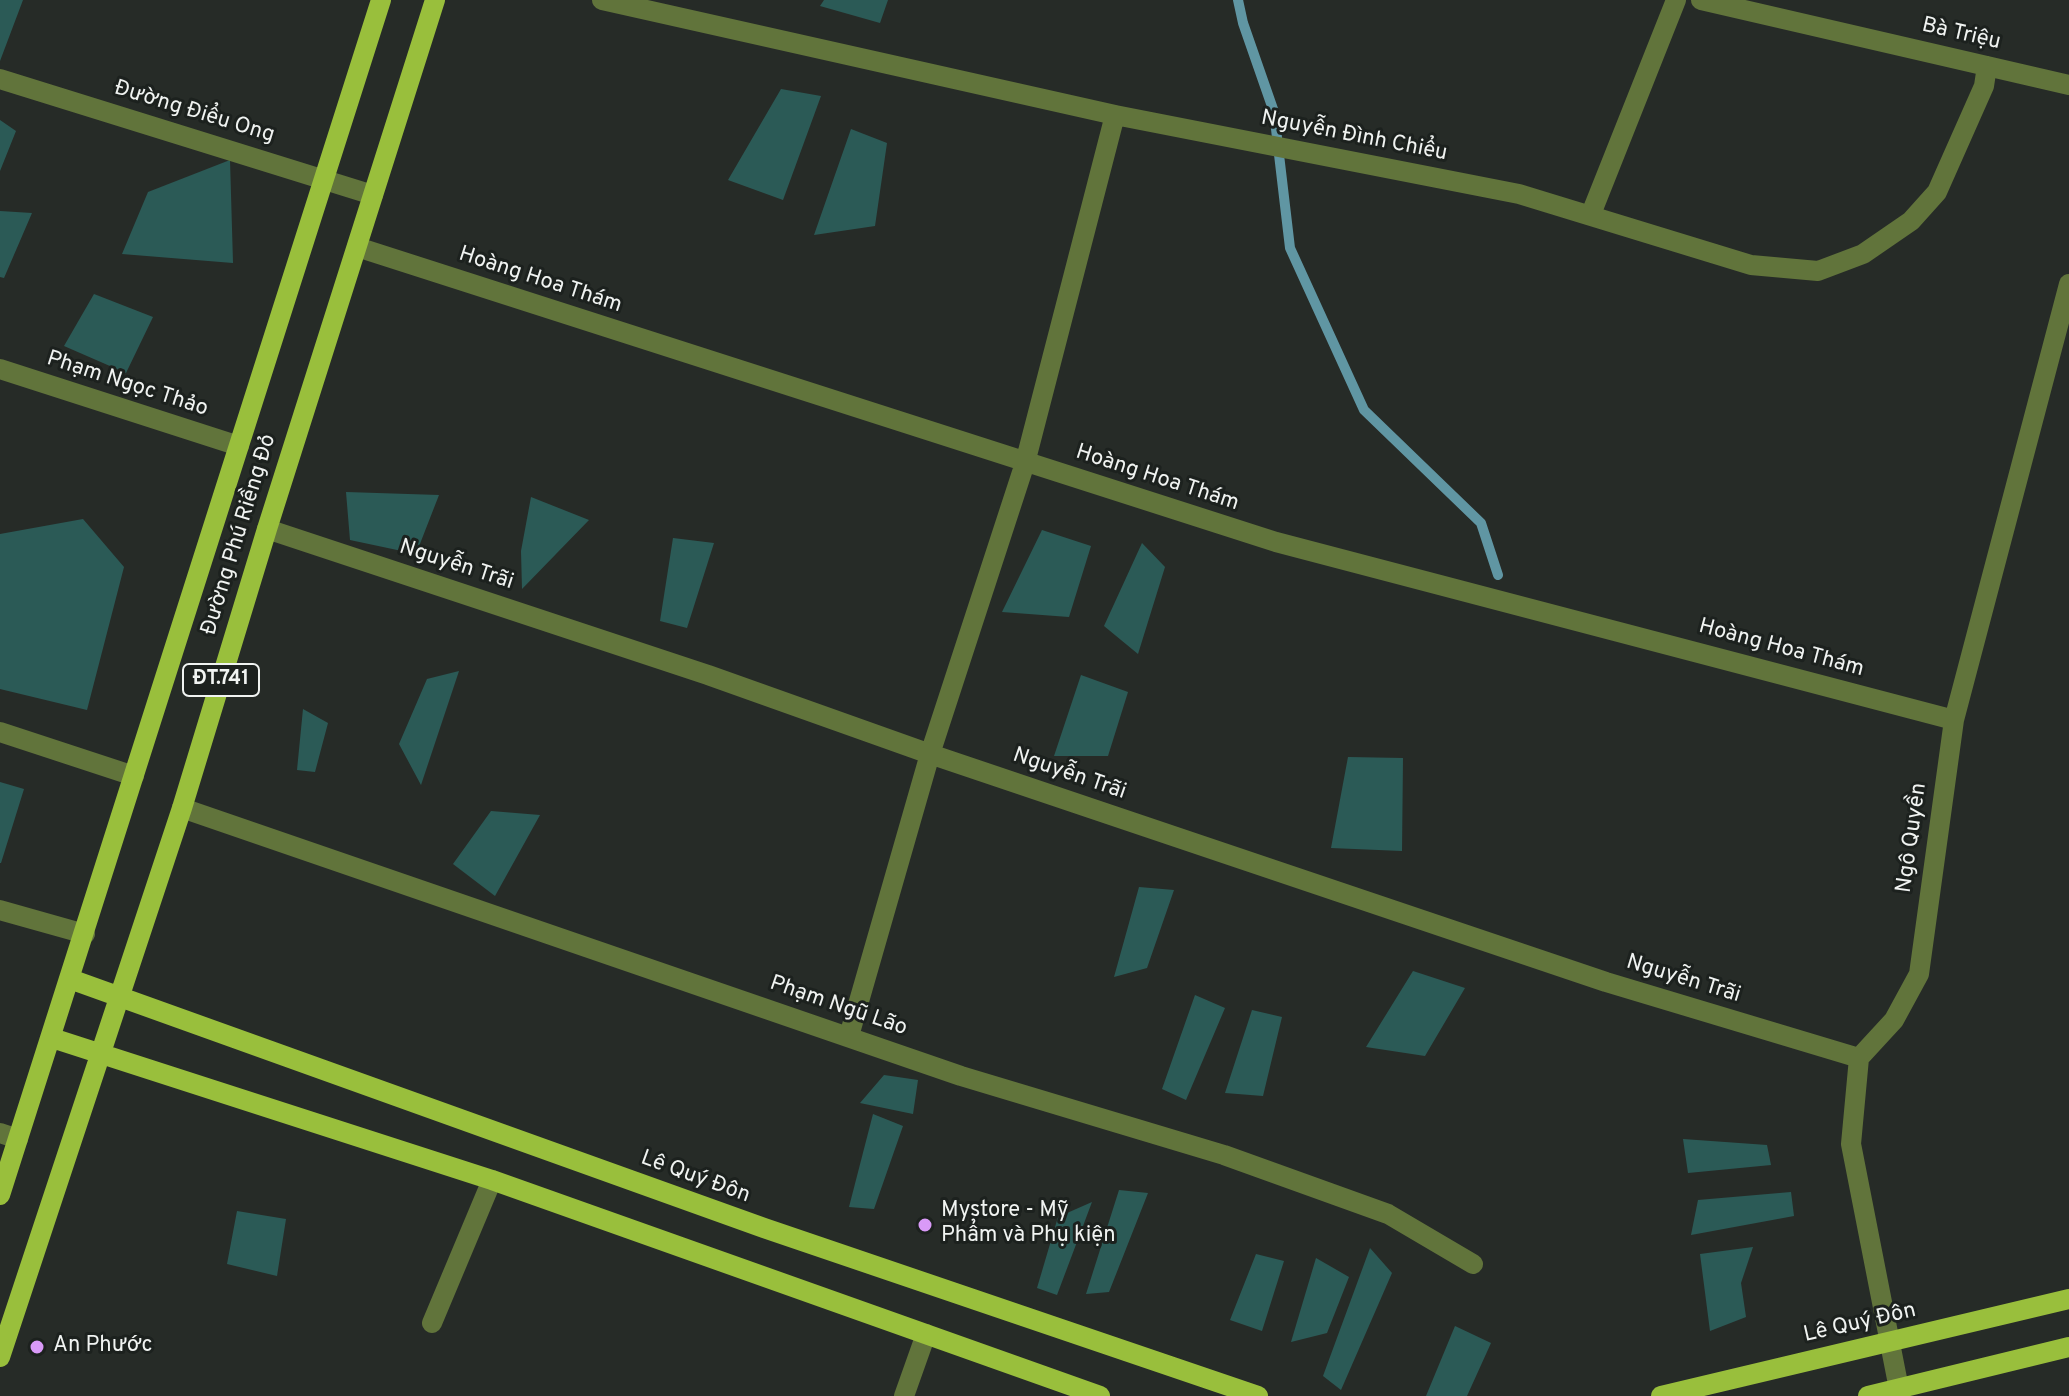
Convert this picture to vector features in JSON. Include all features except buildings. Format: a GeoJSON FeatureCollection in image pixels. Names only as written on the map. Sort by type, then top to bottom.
{"type":"FeatureCollection","features":[{"type":"Feature","properties":{"kind":"main road","name":"Đường Phú Riềng Đỏ"},"geometry":{"type":"LineString","coordinates":[[0,1195],[9,1136],[52,1038],[381,0]]}},
{"type":"Feature","properties":{"kind":"main road","name":"Đường Phú Riềng Đỏ"},"geometry":{"type":"LineString","coordinates":[[0,1357],[182,808],[435,0]]}},
{"type":"Feature","properties":{"kind":"main road","name":"Lê Quý Đôn"},"geometry":{"type":"LineString","coordinates":[[70,979],[764,1228],[1258,1396]]}},
{"type":"Feature","properties":{"kind":"main road"},"geometry":{"type":"LineString","coordinates":[[52,1038],[492,1180],[1100,1396]]}},
{"type":"Feature","properties":{"kind":"main road","name":"Lê Quý Đôn"},"geometry":{"type":"LineString","coordinates":[[1661,1396],[2069,1299]]}},
{"type":"Feature","properties":{"kind":"main road"},"geometry":{"type":"LineString","coordinates":[[1868,1396],[2069,1347]]}},
{"type":"Feature","properties":{"kind":"street","name":"Nguyễn Đình Chiểu"},"geometry":{"type":"LineString","coordinates":[[602,0],[1115,115],[1519,194],[1751,265],[1818,271],[1863,254],[1911,221],[1937,192],[1984,86],[1987,66]]}},
{"type":"Feature","properties":{"kind":"street"},"geometry":{"type":"LineString","coordinates":[[1591,214],[1676,0]]}},
{"type":"Feature","properties":{"kind":"street","name":"Bà Triệu"},"geometry":{"type":"LineString","coordinates":[[1701,0],[2069,85]]}},
{"type":"Feature","properties":{"kind":"street","name":"Đường Điểu Ong"},"geometry":{"type":"LineString","coordinates":[[0,79],[373,195]]}},
{"type":"Feature","properties":{"kind":"street"},"geometry":{"type":"LineString","coordinates":[[849,1036],[930,754],[1025,463],[1115,115]]}},
{"type":"Feature","properties":{"kind":"street","name":"Hoàng Hoa Thám"},"geometry":{"type":"LineString","coordinates":[[357,247],[1276,542],[1954,720]]}},
{"type":"Feature","properties":{"kind":"street","name":"Ngô Quyền"},"geometry":{"type":"LineString","coordinates":[[1859,1058],[1894,1020],[1919,974],[1954,720],[2069,284]]}},
{"type":"Feature","properties":{"kind":"street","name":"Phạm Ngọc Thảo"},"geometry":{"type":"LineString","coordinates":[[0,369],[239,446]]}},
{"type":"Feature","properties":{"kind":"street","name":"Nguyễn Trãi"},"geometry":{"type":"LineString","coordinates":[[267,529],[708,675],[930,754],[1606,982],[1859,1058]]}},
{"type":"Feature","properties":{"kind":"street"},"geometry":{"type":"LineString","coordinates":[[0,732],[134,776]]}},
{"type":"Feature","properties":{"kind":"street","name":"Phạm Ngũ Lão"},"geometry":{"type":"LineString","coordinates":[[182,808],[961,1076],[1224,1155],[1388,1214],[1473,1264]]}},
{"type":"Feature","properties":{"kind":"street"},"geometry":{"type":"LineString","coordinates":[[0,910],[85,934]]}},
{"type":"Feature","properties":{"kind":"street"},"geometry":{"type":"LineString","coordinates":[[1859,1058],[1851,1144],[1899,1389]]}},
{"type":"Feature","properties":{"kind":"street"},"geometry":{"type":"LineString","coordinates":[[432,1323],[492,1180]]}},
{"type":"Feature","properties":{"kind":"street"},"geometry":{"type":"LineString","coordinates":[[904,1396],[926,1334]]}},
{"type":"Feature","properties":{"kind":"waterway"},"geometry":{"type":"LineString","coordinates":[[1238,0],[1274,112],[1290,248],[1364,410],[1481,523],[1498,575]]}},
{"type":"Feature","properties":{"kind":"place","name":"Mystore - Mỹ Phẩm và Phụ kiện"},"geometry":{"type":"Point","coordinates":[925,1225]}},
{"type":"Feature","properties":{"kind":"place","name":"An Phước"},"geometry":{"type":"Point","coordinates":[37,1347]}}]}
